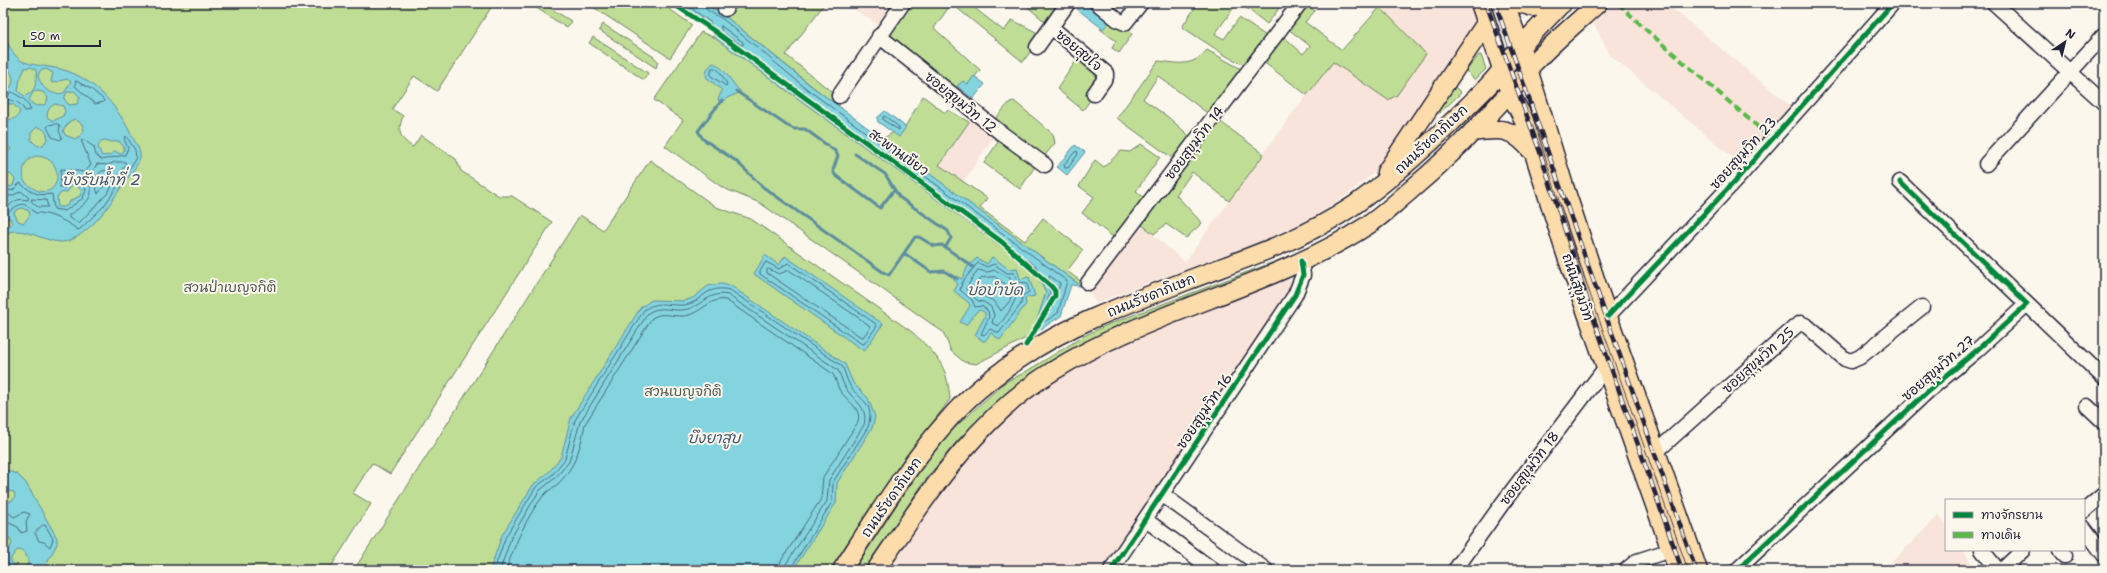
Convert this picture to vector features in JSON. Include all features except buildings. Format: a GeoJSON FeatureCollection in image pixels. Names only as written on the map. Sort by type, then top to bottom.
{"type":"FeatureCollection","features":[{"type":"Feature","properties":{"kind":"main road","name":"ถนนสุขุมวิท"},"geometry":{"type":"LineString","coordinates":[[1480,3],[1510,93],[1523,118],[1566,254],[1678,570]]}},
{"type":"Feature","properties":{"kind":"main road","name":"ถนนสุขุมวิท"},"geometry":{"type":"LineString","coordinates":[[1505,3],[1528,69],[1564,186],[1608,316],[1698,570]]}},
{"type":"Feature","properties":{"kind":"main road"},"geometry":{"type":"LineString","coordinates":[[1519,3],[1533,7],[1562,3]]}},
{"type":"Feature","properties":{"kind":"main road","name":"ถนนรัชดาภิเษก"},"geometry":{"type":"LineString","coordinates":[[842,570],[907,474],[948,419],[1015,361],[1070,329],[1093,318],[1284,243],[1327,221],[1378,187],[1421,150],[1488,86],[1520,47],[1562,3]]}},
{"type":"Feature","properties":{"kind":"main road","name":"ถนนรัชดาภิเษก"},"geometry":{"type":"LineString","coordinates":[[876,570],[926,497],[956,458],[1004,409],[1031,386],[1067,362],[1106,342],[1301,261],[1336,245],[1378,218],[1439,165],[1510,93],[1528,69],[1598,3]]}},
{"type":"Feature","properties":{"kind":"main road"},"geometry":{"type":"LineString","coordinates":[[1378,187],[1386,172],[1486,23]]}},
{"type":"Feature","properties":{"kind":"main road"},"geometry":{"type":"LineString","coordinates":[[1472,132],[1494,129],[1506,131],[1520,137],[1534,153]]}},
{"type":"Feature","properties":{"kind":"main road"},"geometry":{"type":"LineString","coordinates":[[1327,221],[1346,222],[1356,217],[1392,189],[1397,188],[1402,191],[1398,201]]}},
{"type":"Feature","properties":{"kind":"street"},"geometry":{"type":"LineString","coordinates":[[839,96],[903,3]]}},
{"type":"Feature","properties":{"kind":"street","name":"ซอยสุขใจ"},"geometry":{"type":"LineString","coordinates":[[1037,47],[1068,3]]}},
{"type":"Feature","properties":{"kind":"street"},"geometry":{"type":"LineString","coordinates":[[1097,3],[1118,20],[1125,23],[1141,3]]}},
{"type":"Feature","properties":{"kind":"street","name":"ซอยสุขุมวิท 14"},"geometry":{"type":"LineString","coordinates":[[1088,283],[1300,3]]}},
{"type":"Feature","properties":{"kind":"street","name":"ซอยสุขุมวิท 23"},"geometry":{"type":"LineString","coordinates":[[1608,316],[1736,180],[1893,3]]}},
{"type":"Feature","properties":{"kind":"street"},"geometry":{"type":"LineString","coordinates":[[1994,3],[2071,72],[2104,104]]}},
{"type":"Feature","properties":{"kind":"street","name":"ซอยสุขใจ"},"geometry":{"type":"LineString","coordinates":[[1051,27],[1106,73],[1106,78],[1094,94]]}},
{"type":"Feature","properties":{"kind":"street"},"geometry":{"type":"LineString","coordinates":[[1986,164],[2104,35]]}},
{"type":"Feature","properties":{"kind":"street","name":"ซอยสุขุมวิท 12"},"geometry":{"type":"LineString","coordinates":[[879,36],[1001,133],[1045,165]]}},
{"type":"Feature","properties":{"kind":"street"},"geometry":{"type":"LineString","coordinates":[[1900,182],[2104,378]]}},
{"type":"Feature","properties":{"kind":"street","name":"ซอยสุขุมวิท 16"},"geometry":{"type":"LineString","coordinates":[[1112,570],[1295,295],[1303,275],[1301,261]]}},
{"type":"Feature","properties":{"kind":"street","name":"ซอยสุขุมวิท 27"},"geometry":{"type":"LineString","coordinates":[[1737,570],[1927,392],[1976,351],[2027,304]]}},
{"type":"Feature","properties":{"kind":"street","name":"ซอยสุขุมวิท 25"},"geometry":{"type":"LineString","coordinates":[[1656,452],[1801,323],[1807,326],[1845,359],[1851,361],[1860,357],[1922,307]]}},
{"type":"Feature","properties":{"kind":"street","name":"ซอยสุขุมวิท 18"},"geometry":{"type":"LineString","coordinates":[[1455,570],[1502,504],[1606,367]]}},
{"type":"Feature","properties":{"kind":"street"},"geometry":{"type":"LineString","coordinates":[[2087,406],[2104,422]]}},
{"type":"Feature","properties":{"kind":"street"},"geometry":{"type":"LineString","coordinates":[[2085,511],[2104,494]]}},
{"type":"Feature","properties":{"kind":"street"},"geometry":{"type":"LineString","coordinates":[[1163,495],[1266,570]]}},
{"type":"Feature","properties":{"kind":"street"},"geometry":{"type":"LineString","coordinates":[[1146,520],[1213,570]]}},
{"type":"Feature","properties":{"kind":"street"},"geometry":{"type":"LineString","coordinates":[[2085,529],[2104,555]]}},
{"type":"Feature","properties":{"kind":"street"},"geometry":{"type":"LineString","coordinates":[[1626,570],[1637,561],[1671,550]]}},
{"type":"Feature","properties":{"kind":"street"},"geometry":{"type":"LineString","coordinates":[[1983,551],[1998,570]]}},
{"type":"Feature","properties":{"kind":"street"},"geometry":{"type":"LineString","coordinates":[[2002,570],[2022,551]]}},
{"type":"Feature","properties":{"kind":"shaded area"},"geometry":{"type":"Polygon","coordinates":[[[846,3],[898,3],[881,27],[846,3]]]}},
{"type":"Feature","properties":{"kind":"shaded area"},"geometry":{"type":"Polygon","coordinates":[[[1384,3],[1469,3],[1476,24],[1389,160],[1353,190],[1324,211],[1299,224],[1262,241],[1096,303],[1087,288],[1137,221],[1185,262],[1292,114],[1333,62],[1384,3]]]}},
{"type":"Feature","properties":{"kind":"shaded area"},"geometry":{"type":"Polygon","coordinates":[[[1613,3],[1666,3],[1794,109],[1743,166],[1610,55],[1593,23],[1613,3]]]}},
{"type":"Feature","properties":{"kind":"shaded area"},"geometry":{"type":"Polygon","coordinates":[[[972,117],[995,135],[957,191],[933,173],[972,117]]]}},
{"type":"Feature","properties":{"kind":"shaded area"},"geometry":{"type":"Polygon","coordinates":[[[1286,274],[1293,286],[1114,555],[1102,570],[885,570],[980,433],[1089,351],[1286,274]]]}},
{"type":"Feature","properties":{"kind":"shaded area"},"geometry":{"type":"Polygon","coordinates":[[[1939,515],[1945,524],[1945,551],[1964,551],[1976,570],[1884,570],[1939,515]]]}},
{"type":"Feature","properties":{"kind":"green space","name":"สวนป่าเบญจกิติ"},"geometry":{"type":"Polygon","coordinates":[[[3,3],[494,3],[437,91],[414,76],[392,109],[403,116],[400,131],[405,141],[413,147],[421,135],[456,159],[461,171],[499,196],[512,196],[552,222],[390,474],[372,463],[353,493],[371,504],[329,570],[3,570],[3,3]]]}},
{"type":"Feature","properties":{"kind":"green space"},"geometry":{"type":"Polygon","coordinates":[[[529,3],[542,3],[571,21],[567,28],[529,3]]]}},
{"type":"Feature","properties":{"kind":"green space"},"geometry":{"type":"Polygon","coordinates":[[[587,3],[661,3],[692,25],[670,58],[587,3]]]}},
{"type":"Feature","properties":{"kind":"green space"},"geometry":{"type":"Polygon","coordinates":[[[704,3],[825,3],[786,55],[842,100],[838,107],[726,17],[704,3]]]}},
{"type":"Feature","properties":{"kind":"green space"},"geometry":{"type":"Polygon","coordinates":[[[908,3],[944,3],[949,7],[934,28],[980,70],[960,96],[884,35],[908,3]]]}},
{"type":"Feature","properties":{"kind":"green space"},"geometry":{"type":"Polygon","coordinates":[[[951,3],[968,3],[1004,31],[1012,20],[1042,35],[1023,62],[951,3]]]}},
{"type":"Feature","properties":{"kind":"green space"},"geometry":{"type":"Polygon","coordinates":[[[1023,3],[1064,3],[1049,25],[1023,3]]]}},
{"type":"Feature","properties":{"kind":"green space"},"geometry":{"type":"Polygon","coordinates":[[[1198,3],[1237,3],[1215,34],[1224,39],[1239,18],[1268,37],[1247,66],[1228,57],[1182,27],[1198,3]]]}},
{"type":"Feature","properties":{"kind":"green space"},"geometry":{"type":"Polygon","coordinates":[[[1240,3],[1283,3],[1267,24],[1240,3]]]}},
{"type":"Feature","properties":{"kind":"green space"},"geometry":{"type":"Polygon","coordinates":[[[1305,4],[1315,11],[1305,22],[1342,50],[1380,7],[1426,54],[1397,95],[1388,100],[1333,62],[1307,95],[1262,61],[1282,35],[1303,54],[1310,46],[1287,28],[1305,4]]]}},
{"type":"Feature","properties":{"kind":"green space"},"geometry":{"type":"Polygon","coordinates":[[[1110,16],[1132,34],[1119,53],[1112,48],[1116,41],[1100,29],[1110,16]]]}},
{"type":"Feature","properties":{"kind":"green space"},"geometry":{"type":"Polygon","coordinates":[[[603,24],[654,57],[658,61],[656,68],[599,30],[603,24]]]}},
{"type":"Feature","properties":{"kind":"green space"},"geometry":{"type":"Polygon","coordinates":[[[701,32],[715,38],[1034,270],[1046,293],[1032,335],[976,364],[964,362],[951,351],[943,332],[760,203],[723,188],[665,146],[683,120],[654,100],[701,32]]]}},
{"type":"Feature","properties":{"kind":"green space"},"geometry":{"type":"Polygon","coordinates":[[[593,37],[648,73],[644,80],[589,43],[593,37]]]}},
{"type":"Feature","properties":{"kind":"green space"},"geometry":{"type":"Polygon","coordinates":[[[1207,50],[1243,70],[1210,115],[1158,76],[1143,99],[1168,117],[1193,139],[1179,157],[1172,158],[1117,118],[1158,61],[1178,63],[1190,62],[1196,60],[1207,50]]]}},
{"type":"Feature","properties":{"kind":"green space"},"geometry":{"type":"Polygon","coordinates":[[[1080,55],[1102,72],[1091,99],[1083,110],[1057,89],[1080,55]]]}},
{"type":"Feature","properties":{"kind":"green space"},"geometry":{"type":"Polygon","coordinates":[[[1479,55],[1481,55],[1486,69],[1475,80],[1466,71],[1479,55]]]}},
{"type":"Feature","properties":{"kind":"green space"},"geometry":{"type":"Polygon","coordinates":[[[1455,87],[1461,93],[1440,113],[1437,113],[1436,111],[1455,87]]]}},
{"type":"Feature","properties":{"kind":"green space"},"geometry":{"type":"Polygon","coordinates":[[[923,96],[945,113],[948,110],[969,122],[939,165],[987,198],[980,208],[1025,241],[1043,218],[1083,250],[1067,271],[1087,286],[1081,286],[882,139],[906,125],[923,96]]]}},
{"type":"Feature","properties":{"kind":"green space"},"geometry":{"type":"Polygon","coordinates":[[[1014,101],[1053,134],[1055,143],[1042,159],[993,121],[1010,102],[1014,101]]]}},
{"type":"Feature","properties":{"kind":"green space"},"geometry":{"type":"Polygon","coordinates":[[[1218,120],[1264,154],[1229,201],[1192,172],[1176,195],[1202,223],[1186,238],[1166,224],[1154,234],[1138,222],[1218,120]]]}},
{"type":"Feature","properties":{"kind":"green space"},"geometry":{"type":"Polygon","coordinates":[[[1000,139],[1036,165],[1020,189],[984,163],[1000,139]]]}},
{"type":"Feature","properties":{"kind":"green space"},"geometry":{"type":"Polygon","coordinates":[[[1141,144],[1160,157],[1136,191],[1147,200],[1117,240],[1082,213],[1094,197],[1079,186],[1095,160],[1104,167],[1121,151],[1130,152],[1141,144]]]}},
{"type":"Feature","properties":{"kind":"green space","name":"สวนเบญจกิติ"},"geometry":{"type":"Polygon","coordinates":[[[650,160],[716,207],[751,219],[912,332],[928,347],[943,368],[949,387],[950,399],[884,489],[830,570],[354,570],[580,215],[603,230],[650,160]]]}},
{"type":"Feature","properties":{"kind":"green space"},"geometry":{"type":"Polygon","coordinates":[[[1295,254],[1298,255],[1113,328],[1018,385],[958,440],[926,479],[865,570],[854,570],[930,457],[951,431],[1005,382],[1022,374],[1084,336],[1107,325],[1295,254]]]}},
{"type":"Feature","properties":{"kind":"water"},"geometry":{"type":"Polygon","coordinates":[[[677,3],[704,3],[726,17],[810,85],[1081,286],[1071,285],[1061,316],[1032,335],[1046,293],[1034,270],[715,38],[707,25],[677,3]]]}},
{"type":"Feature","properties":{"kind":"water"},"geometry":{"type":"Polygon","coordinates":[[[1082,3],[1109,22],[1103,29],[1077,9],[1082,3]]]}},
{"type":"Feature","properties":{"kind":"water","name":"บึงรับน้ำที่ 2"},"geometry":{"type":"Polygon","coordinates":[[[3,32],[12,50],[20,60],[29,64],[67,71],[88,82],[97,89],[106,97],[120,116],[139,149],[140,158],[137,165],[106,209],[88,229],[73,239],[59,242],[52,241],[21,231],[13,231],[3,234],[3,222],[6,226],[12,224],[10,218],[6,218],[3,221],[3,183],[7,187],[13,186],[15,179],[10,174],[6,175],[3,182],[3,174],[7,169],[3,159],[3,153],[6,154],[11,149],[7,145],[3,145],[3,115],[8,119],[13,119],[20,111],[13,104],[6,104],[3,108],[3,94],[9,89],[13,81],[11,72],[2,55],[3,32]],[[31,67],[25,68],[20,79],[18,91],[24,96],[31,92],[35,86],[36,70],[31,67]],[[46,69],[40,71],[38,76],[47,90],[59,94],[64,93],[71,82],[67,79],[52,83],[53,73],[46,69]],[[37,91],[33,92],[29,100],[35,105],[41,106],[46,104],[48,98],[43,92],[37,91]],[[74,91],[67,92],[64,99],[69,105],[77,104],[80,97],[74,91]],[[55,104],[50,108],[47,117],[53,121],[63,116],[65,111],[63,106],[55,104]],[[75,119],[70,121],[63,130],[65,135],[75,139],[80,136],[84,130],[82,124],[75,119]],[[37,127],[31,133],[33,142],[38,146],[43,145],[48,138],[44,130],[37,127]],[[101,141],[98,147],[102,156],[110,155],[115,151],[120,154],[124,151],[124,147],[119,141],[101,141]],[[36,156],[26,162],[23,172],[24,181],[36,190],[45,192],[52,188],[56,182],[57,173],[54,165],[47,159],[36,156]],[[73,184],[67,192],[61,193],[57,197],[58,207],[64,207],[69,204],[70,201],[80,196],[82,190],[73,184]],[[22,208],[16,210],[14,213],[18,221],[24,223],[30,215],[29,211],[22,208]]]}},
{"type":"Feature","properties":{"kind":"water"},"geometry":{"type":"Polygon","coordinates":[[[713,63],[721,68],[741,92],[727,98],[723,103],[718,100],[722,90],[706,77],[707,69],[713,63]]]}},
{"type":"Feature","properties":{"kind":"water"},"geometry":{"type":"Polygon","coordinates":[[[974,76],[985,84],[973,99],[957,86],[963,81],[968,84],[974,76]]]}},
{"type":"Feature","properties":{"kind":"water"},"geometry":{"type":"Polygon","coordinates":[[[885,111],[906,127],[899,137],[878,122],[877,118],[885,111]]]}},
{"type":"Feature","properties":{"kind":"water"},"geometry":{"type":"Polygon","coordinates":[[[1075,145],[1085,152],[1067,175],[1057,167],[1075,145]]]}},
{"type":"Feature","properties":{"kind":"water"},"geometry":{"type":"Polygon","coordinates":[[[765,255],[779,265],[785,256],[883,324],[864,351],[754,274],[765,255]]]}},
{"type":"Feature","properties":{"kind":"water","name":"บ่อบำบัด"},"geometry":{"type":"Polygon","coordinates":[[[992,257],[1009,269],[1017,268],[1020,279],[1029,277],[1035,296],[1025,298],[1026,304],[1000,340],[991,333],[985,341],[983,341],[975,335],[985,316],[985,313],[981,310],[977,311],[966,325],[960,322],[970,306],[969,303],[954,291],[958,284],[953,279],[956,276],[962,279],[968,266],[977,258],[987,264],[992,257]]]}},
{"type":"Feature","properties":{"kind":"water","name":"บึงยาสูบ"},"geometry":{"type":"Polygon","coordinates":[[[721,284],[731,286],[845,364],[853,383],[868,398],[875,417],[872,428],[837,483],[836,503],[793,570],[490,570],[502,535],[533,485],[549,472],[561,457],[571,418],[641,307],[652,300],[684,301],[693,298],[708,286],[721,284]]]}},
{"type":"Feature","properties":{"kind":"water"},"geometry":{"type":"Polygon","coordinates":[[[3,469],[17,474],[26,483],[57,538],[57,544],[43,570],[22,570],[3,570],[3,549],[9,549],[12,544],[10,538],[3,536],[3,504],[13,500],[15,496],[14,492],[8,491],[3,494],[3,469]],[[17,550],[11,558],[11,562],[22,570],[28,564],[28,559],[24,551],[17,550]]]}},
{"type":"Feature","properties":{"kind":"waterway"},"geometry":{"type":"LineString","coordinates":[[736,91],[786,125],[794,129],[805,129],[835,151],[838,156],[833,170],[835,175],[880,208],[894,190]]}},
{"type":"Feature","properties":{"kind":"waterway"},"geometry":{"type":"LineString","coordinates":[[722,100],[698,131],[703,139],[736,161],[763,187],[883,272],[889,275],[915,237],[919,237],[934,246],[942,245],[973,267]]}},
{"type":"Feature","properties":{"kind":"waterway"},"geometry":{"type":"LineString","coordinates":[[855,154],[885,174],[899,197],[948,231],[951,238],[945,248]]}},
{"type":"Feature","properties":{"kind":"waterway"},"geometry":{"type":"LineString","coordinates":[[904,253],[931,272],[944,271],[957,279]]}},
{"type":"Feature","properties":{"kind":"railway"},"geometry":{"type":"LineString","coordinates":[[1486,3],[1540,152],[1589,305],[1682,570]]}},
{"type":"Feature","properties":{"kind":"railway"},"geometry":{"type":"LineString","coordinates":[[1495,3],[1696,570]]}},
{"type":"Feature","properties":{"kind":"marked path"},"geometry":{"type":"LineString","coordinates":[[1618,3],[1644,28],[1772,139]]}},
{"type":"Feature","properties":{"kind":"cycle path","name":"สะพานเขียว"},"geometry":{"type":"LineString","coordinates":[[672,3],[713,30],[1002,242],[1051,286],[1055,291],[1055,296],[1026,345]]}},
{"type":"Feature","properties":{"kind":"cycle path"},"geometry":{"type":"LineString","coordinates":[[1608,316],[1736,180],[1893,3]]}},
{"type":"Feature","properties":{"kind":"cycle path"},"geometry":{"type":"LineString","coordinates":[[1737,570],[1927,392],[1976,351],[2027,304],[1900,182]]}},
{"type":"Feature","properties":{"kind":"cycle path"},"geometry":{"type":"LineString","coordinates":[[1111,570],[1295,295],[1303,275],[1301,261]]}}]}
